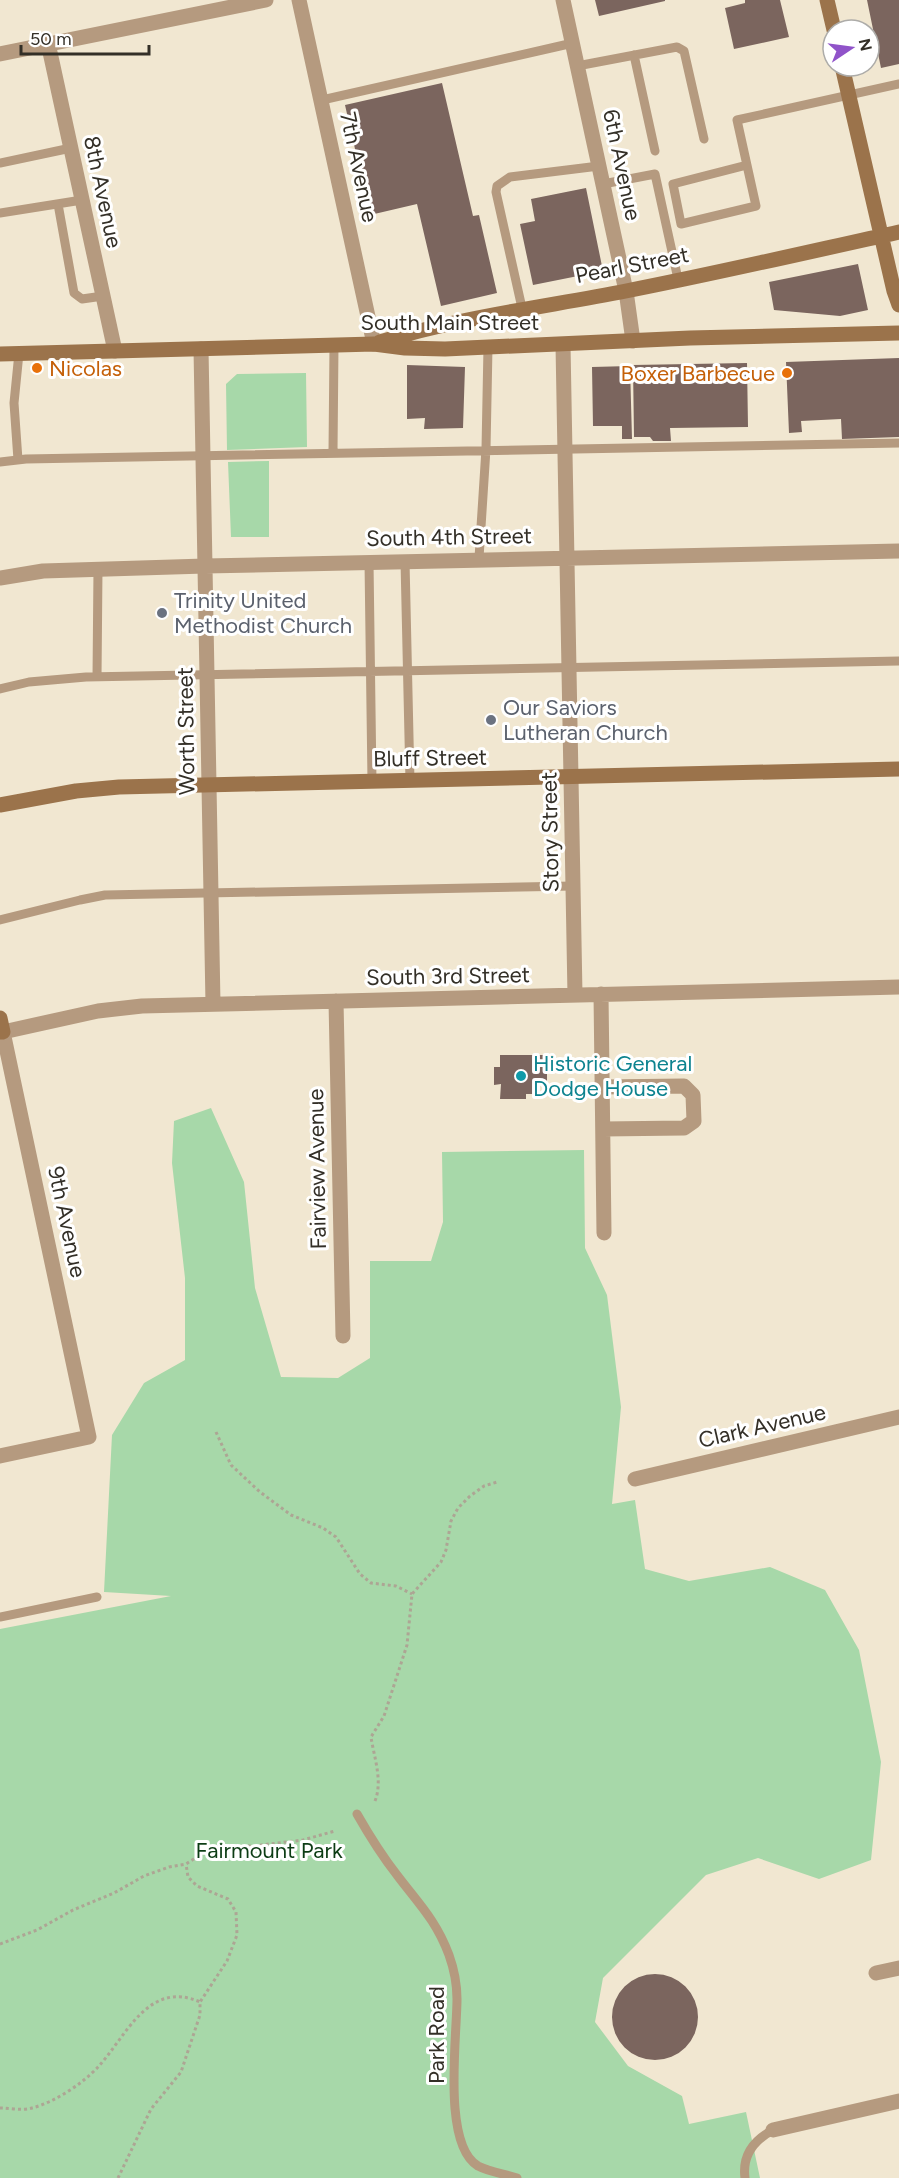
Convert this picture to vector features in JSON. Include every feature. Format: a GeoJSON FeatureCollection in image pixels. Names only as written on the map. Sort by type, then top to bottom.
{"type":"FeatureCollection","features":[{"type":"Feature","properties":{"kind":"main road"},"geometry":{"type":"LineString","coordinates":[[827,0],[831,18]]}},
{"type":"Feature","properties":{"kind":"main road"},"geometry":{"type":"LineString","coordinates":[[845,78],[899,305]]}},
{"type":"Feature","properties":{"kind":"main road","name":"Pearl Street"},"geometry":{"type":"LineString","coordinates":[[374,344],[440,325],[522,308],[626,291],[899,232]]}},
{"type":"Feature","properties":{"kind":"main road","name":"South Main Street"},"geometry":{"type":"LineString","coordinates":[[0,354],[374,344],[405,348],[488,347],[899,333]]}},
{"type":"Feature","properties":{"kind":"main road","name":"Bluff Street"},"geometry":{"type":"LineString","coordinates":[[0,805],[92,789],[899,769]]}},
{"type":"Feature","properties":{"kind":"street"},"geometry":{"type":"LineString","coordinates":[[0,54],[266,0]]}},
{"type":"Feature","properties":{"kind":"street","name":"7th Avenue"},"geometry":{"type":"LineString","coordinates":[[299,0],[374,344]]}},
{"type":"Feature","properties":{"kind":"street","name":"6th Avenue"},"geometry":{"type":"LineString","coordinates":[[563,0],[626,291],[633,341]]}},
{"type":"Feature","properties":{"kind":"street","name":"8th Avenue"},"geometry":{"type":"LineString","coordinates":[[48,43],[115,351]]}},
{"type":"Feature","properties":{"kind":"street","name":"Story Street"},"geometry":{"type":"LineString","coordinates":[[563,345],[575,995]]}},
{"type":"Feature","properties":{"kind":"street","name":"Worth Street"},"geometry":{"type":"LineString","coordinates":[[201,349],[213,1004]]}},
{"type":"Feature","properties":{"kind":"street","name":"South 4th Street"},"geometry":{"type":"LineString","coordinates":[[0,578],[43,571],[98,569],[479,558],[899,551]]}},
{"type":"Feature","properties":{"kind":"street","name":"South 3rd Street"},"geometry":{"type":"LineString","coordinates":[[1,1027],[142,1006],[899,987]]}},
{"type":"Feature","properties":{"kind":"street"},"geometry":{"type":"LineString","coordinates":[[600,994],[604,1233]]}},
{"type":"Feature","properties":{"kind":"street","name":"Fairview Avenue"},"geometry":{"type":"LineString","coordinates":[[336,1001],[343,1336]]}},
{"type":"Feature","properties":{"kind":"street","name":"9th Avenue"},"geometry":{"type":"LineString","coordinates":[[0,1456],[89,1437],[1,1027]]}},
{"type":"Feature","properties":{"kind":"street"},"geometry":{"type":"LineString","coordinates":[[602,1087],[684,1086],[693,1095],[694,1112],[694,1121],[684,1128],[603,1129]]}},
{"type":"Feature","properties":{"kind":"street","name":"Clark Avenue"},"geometry":{"type":"LineString","coordinates":[[635,1479],[899,1417]]}},
{"type":"Feature","properties":{"kind":"street"},"geometry":{"type":"LineString","coordinates":[[876,1973],[899,1968]]}},
{"type":"Feature","properties":{"kind":"street"},"geometry":{"type":"LineString","coordinates":[[773,2130],[899,2102]]}},
{"type":"Feature","properties":{"kind":"lane"},"geometry":{"type":"LineString","coordinates":[[322,100],[573,43]]}},
{"type":"Feature","properties":{"kind":"lane"},"geometry":{"type":"LineString","coordinates":[[577,66],[677,46],[684,51],[704,139]]}},
{"type":"Feature","properties":{"kind":"lane"},"geometry":{"type":"LineString","coordinates":[[634,55],[656,151]]}},
{"type":"Feature","properties":{"kind":"lane"},"geometry":{"type":"LineString","coordinates":[[747,165],[673,184],[681,224],[756,206],[747,165],[737,120],[899,84]]}},
{"type":"Feature","properties":{"kind":"lane"},"geometry":{"type":"LineString","coordinates":[[0,163],[71,148]]}},
{"type":"Feature","properties":{"kind":"lane"},"geometry":{"type":"LineString","coordinates":[[522,308],[498,203],[497,186],[510,177],[599,166]]}},
{"type":"Feature","properties":{"kind":"lane"},"geometry":{"type":"LineString","coordinates":[[603,184],[655,174],[678,279]]}},
{"type":"Feature","properties":{"kind":"lane"},"geometry":{"type":"LineString","coordinates":[[0,213],[82,200]]}},
{"type":"Feature","properties":{"kind":"lane"},"geometry":{"type":"LineString","coordinates":[[58,204],[74,292],[82,299],[103,296]]}},
{"type":"Feature","properties":{"kind":"lane"},"geometry":{"type":"LineString","coordinates":[[333,452],[334,345]]}},
{"type":"Feature","properties":{"kind":"lane"},"geometry":{"type":"LineString","coordinates":[[479,558],[486,449],[488,347]]}},
{"type":"Feature","properties":{"kind":"lane"},"geometry":{"type":"LineString","coordinates":[[18,460],[14,403],[20,353]]}},
{"type":"Feature","properties":{"kind":"lane"},"geometry":{"type":"LineString","coordinates":[[0,462],[333,452],[899,442]]}},
{"type":"Feature","properties":{"kind":"lane"},"geometry":{"type":"LineString","coordinates":[[405,561],[410,781]]}},
{"type":"Feature","properties":{"kind":"lane"},"geometry":{"type":"LineString","coordinates":[[369,562],[372,782]]}},
{"type":"Feature","properties":{"kind":"lane"},"geometry":{"type":"LineString","coordinates":[[98,569],[98,677]]}},
{"type":"Feature","properties":{"kind":"lane"},"geometry":{"type":"LineString","coordinates":[[0,689],[29,682],[98,677],[899,662]]}},
{"type":"Feature","properties":{"kind":"lane"},"geometry":{"type":"LineString","coordinates":[[0,920],[105,896],[573,886]]}},
{"type":"Feature","properties":{"kind":"lane"},"geometry":{"type":"LineString","coordinates":[[0,1617],[97,1597]]}},
{"type":"Feature","properties":{"kind":"lane","name":"Park Road"},"geometry":{"type":"LineString","coordinates":[[357,1814],[374,1844],[397,1876],[422,1904],[439,1930],[455,1974],[458,1998],[455,2034],[455,2112],[458,2137],[466,2153],[477,2165],[517,2178]]}},
{"type":"Feature","properties":{"kind":"lane"},"geometry":{"type":"LineString","coordinates":[[745,2178],[743,2167],[751,2147],[759,2138],[773,2130]]}},
{"type":"Feature","properties":{"kind":"path"},"geometry":{"type":"LineString","coordinates":[[216,1432],[231,1465],[260,1492],[291,1515],[323,1528],[336,1537],[360,1574],[371,1583],[396,1586],[412,1594]]}},
{"type":"Feature","properties":{"kind":"path"},"geometry":{"type":"LineString","coordinates":[[375,1800],[378,1780],[371,1737],[384,1716],[407,1645],[412,1594],[441,1562],[446,1550],[451,1521],[458,1508],[484,1486],[497,1482]]}},
{"type":"Feature","properties":{"kind":"path"},"geometry":{"type":"LineString","coordinates":[[0,1944],[37,1930],[72,1910],[114,1893],[144,1876],[186,1864],[206,1851],[220,1846],[253,1846],[303,1840],[335,1832]]}},
{"type":"Feature","properties":{"kind":"path"},"geometry":{"type":"LineString","coordinates":[[118,2178],[151,2109],[181,2072],[200,2015],[200,2002],[227,1961],[237,1935],[236,1912],[228,1899],[196,1886],[188,1877],[186,1864]]}},
{"type":"Feature","properties":{"kind":"path"},"geometry":{"type":"LineString","coordinates":[[0,2108],[30,2109],[49,2102],[77,2084],[97,2069],[148,2006],[176,1997],[188,1997],[200,2002]]}},
{"type":"Feature","properties":{"kind":"green space"},"geometry":{"type":"Polygon","coordinates":[[[306,373],[307,447],[227,450],[226,384],[237,374],[306,373]]]}},
{"type":"Feature","properties":{"kind":"green space"},"geometry":{"type":"Polygon","coordinates":[[[269,461],[269,537],[231,537],[228,462],[269,461]]]}},
{"type":"Feature","properties":{"kind":"green space","name":"Fairmount Park"},"geometry":{"type":"Polygon","coordinates":[[[211,1108],[244,1182],[255,1288],[281,1377],[338,1378],[370,1358],[370,1261],[431,1261],[443,1222],[442,1152],[584,1150],[585,1248],[607,1295],[621,1407],[612,1504],[635,1500],[645,1569],[689,1581],[770,1567],[825,1590],[859,1650],[881,1762],[871,1860],[819,1879],[758,1858],[706,1875],[603,1978],[595,2022],[628,2066],[682,2096],[689,2124],[746,2112],[760,2178],[0,2178],[0,1629],[171,1596],[104,1592],[112,1435],[144,1383],[185,1360],[185,1278],[172,1163],[174,1121],[211,1108]]]}},
{"type":"Feature","properties":{"kind":"building"},"geometry":{"type":"Polygon","coordinates":[[[595,0],[665,0],[665,1],[599,16],[595,0]]]}},
{"type":"Feature","properties":{"kind":"building"},"geometry":{"type":"Polygon","coordinates":[[[745,0],[780,0],[789,37],[734,49],[725,8],[745,3],[745,0]]]}},
{"type":"Feature","properties":{"kind":"building"},"geometry":{"type":"Polygon","coordinates":[[[867,0],[899,0],[899,64],[881,68],[881,18],[871,18],[867,0]]]}},
{"type":"Feature","properties":{"kind":"building"},"geometry":{"type":"Polygon","coordinates":[[[442,83],[473,216],[479,215],[497,293],[441,306],[417,204],[370,215],[345,105],[442,83]]]}},
{"type":"Feature","properties":{"kind":"building"},"geometry":{"type":"Polygon","coordinates":[[[586,188],[603,271],[533,285],[520,224],[535,221],[531,199],[586,188]]]}},
{"type":"Feature","properties":{"kind":"building"},"geometry":{"type":"Polygon","coordinates":[[[858,264],[868,310],[840,316],[774,310],[769,282],[858,264]]]}},
{"type":"Feature","properties":{"kind":"building"},"geometry":{"type":"Polygon","coordinates":[[[899,358],[899,437],[842,439],[841,419],[801,421],[802,432],[789,433],[786,362],[899,358]]]}},
{"type":"Feature","properties":{"kind":"building"},"geometry":{"type":"Polygon","coordinates":[[[747,363],[748,427],[670,428],[671,441],[653,441],[650,437],[634,437],[633,365],[747,363]]]}},
{"type":"Feature","properties":{"kind":"building"},"geometry":{"type":"Polygon","coordinates":[[[407,365],[465,367],[463,428],[424,429],[425,418],[407,419],[407,365]]]}},
{"type":"Feature","properties":{"kind":"building"},"geometry":{"type":"Polygon","coordinates":[[[630,366],[632,439],[622,439],[622,426],[593,426],[592,367],[630,366]]]}},
{"type":"Feature","properties":{"kind":"building","name":"Historic General Dodge House"},"geometry":{"type":"Polygon","coordinates":[[[500,1055],[547,1055],[547,1085],[536,1085],[536,1094],[526,1094],[526,1099],[500,1099],[501,1084],[494,1085],[494,1067],[500,1067],[500,1055]]]}},
{"type":"Feature","properties":{"kind":"building"},"geometry":{"type":"Polygon","coordinates":[[[655,1974],[671,1978],[685,1987],[694,2001],[698,2017],[694,2033],[685,2047],[671,2056],[655,2060],[639,2056],[625,2047],[616,2033],[612,2017],[616,2001],[625,1987],[639,1978],[655,1974]]]}},
{"type":"Feature","properties":{"kind":"place","name":"Nicolas"},"geometry":{"type":"Point","coordinates":[37,368]}},
{"type":"Feature","properties":{"kind":"place","name":"Boxer Barbecue"},"geometry":{"type":"Point","coordinates":[787,373]}},
{"type":"Feature","properties":{"kind":"place","name":"Trinity United Methodist Church"},"geometry":{"type":"Point","coordinates":[162,613]}},
{"type":"Feature","properties":{"kind":"place","name":"Our Saviors Lutheran Church"},"geometry":{"type":"Point","coordinates":[491,720]}},
{"type":"Feature","properties":{"kind":"place","name":"Historic General Dodge House"},"geometry":{"type":"Point","coordinates":[521,1076]}}]}
